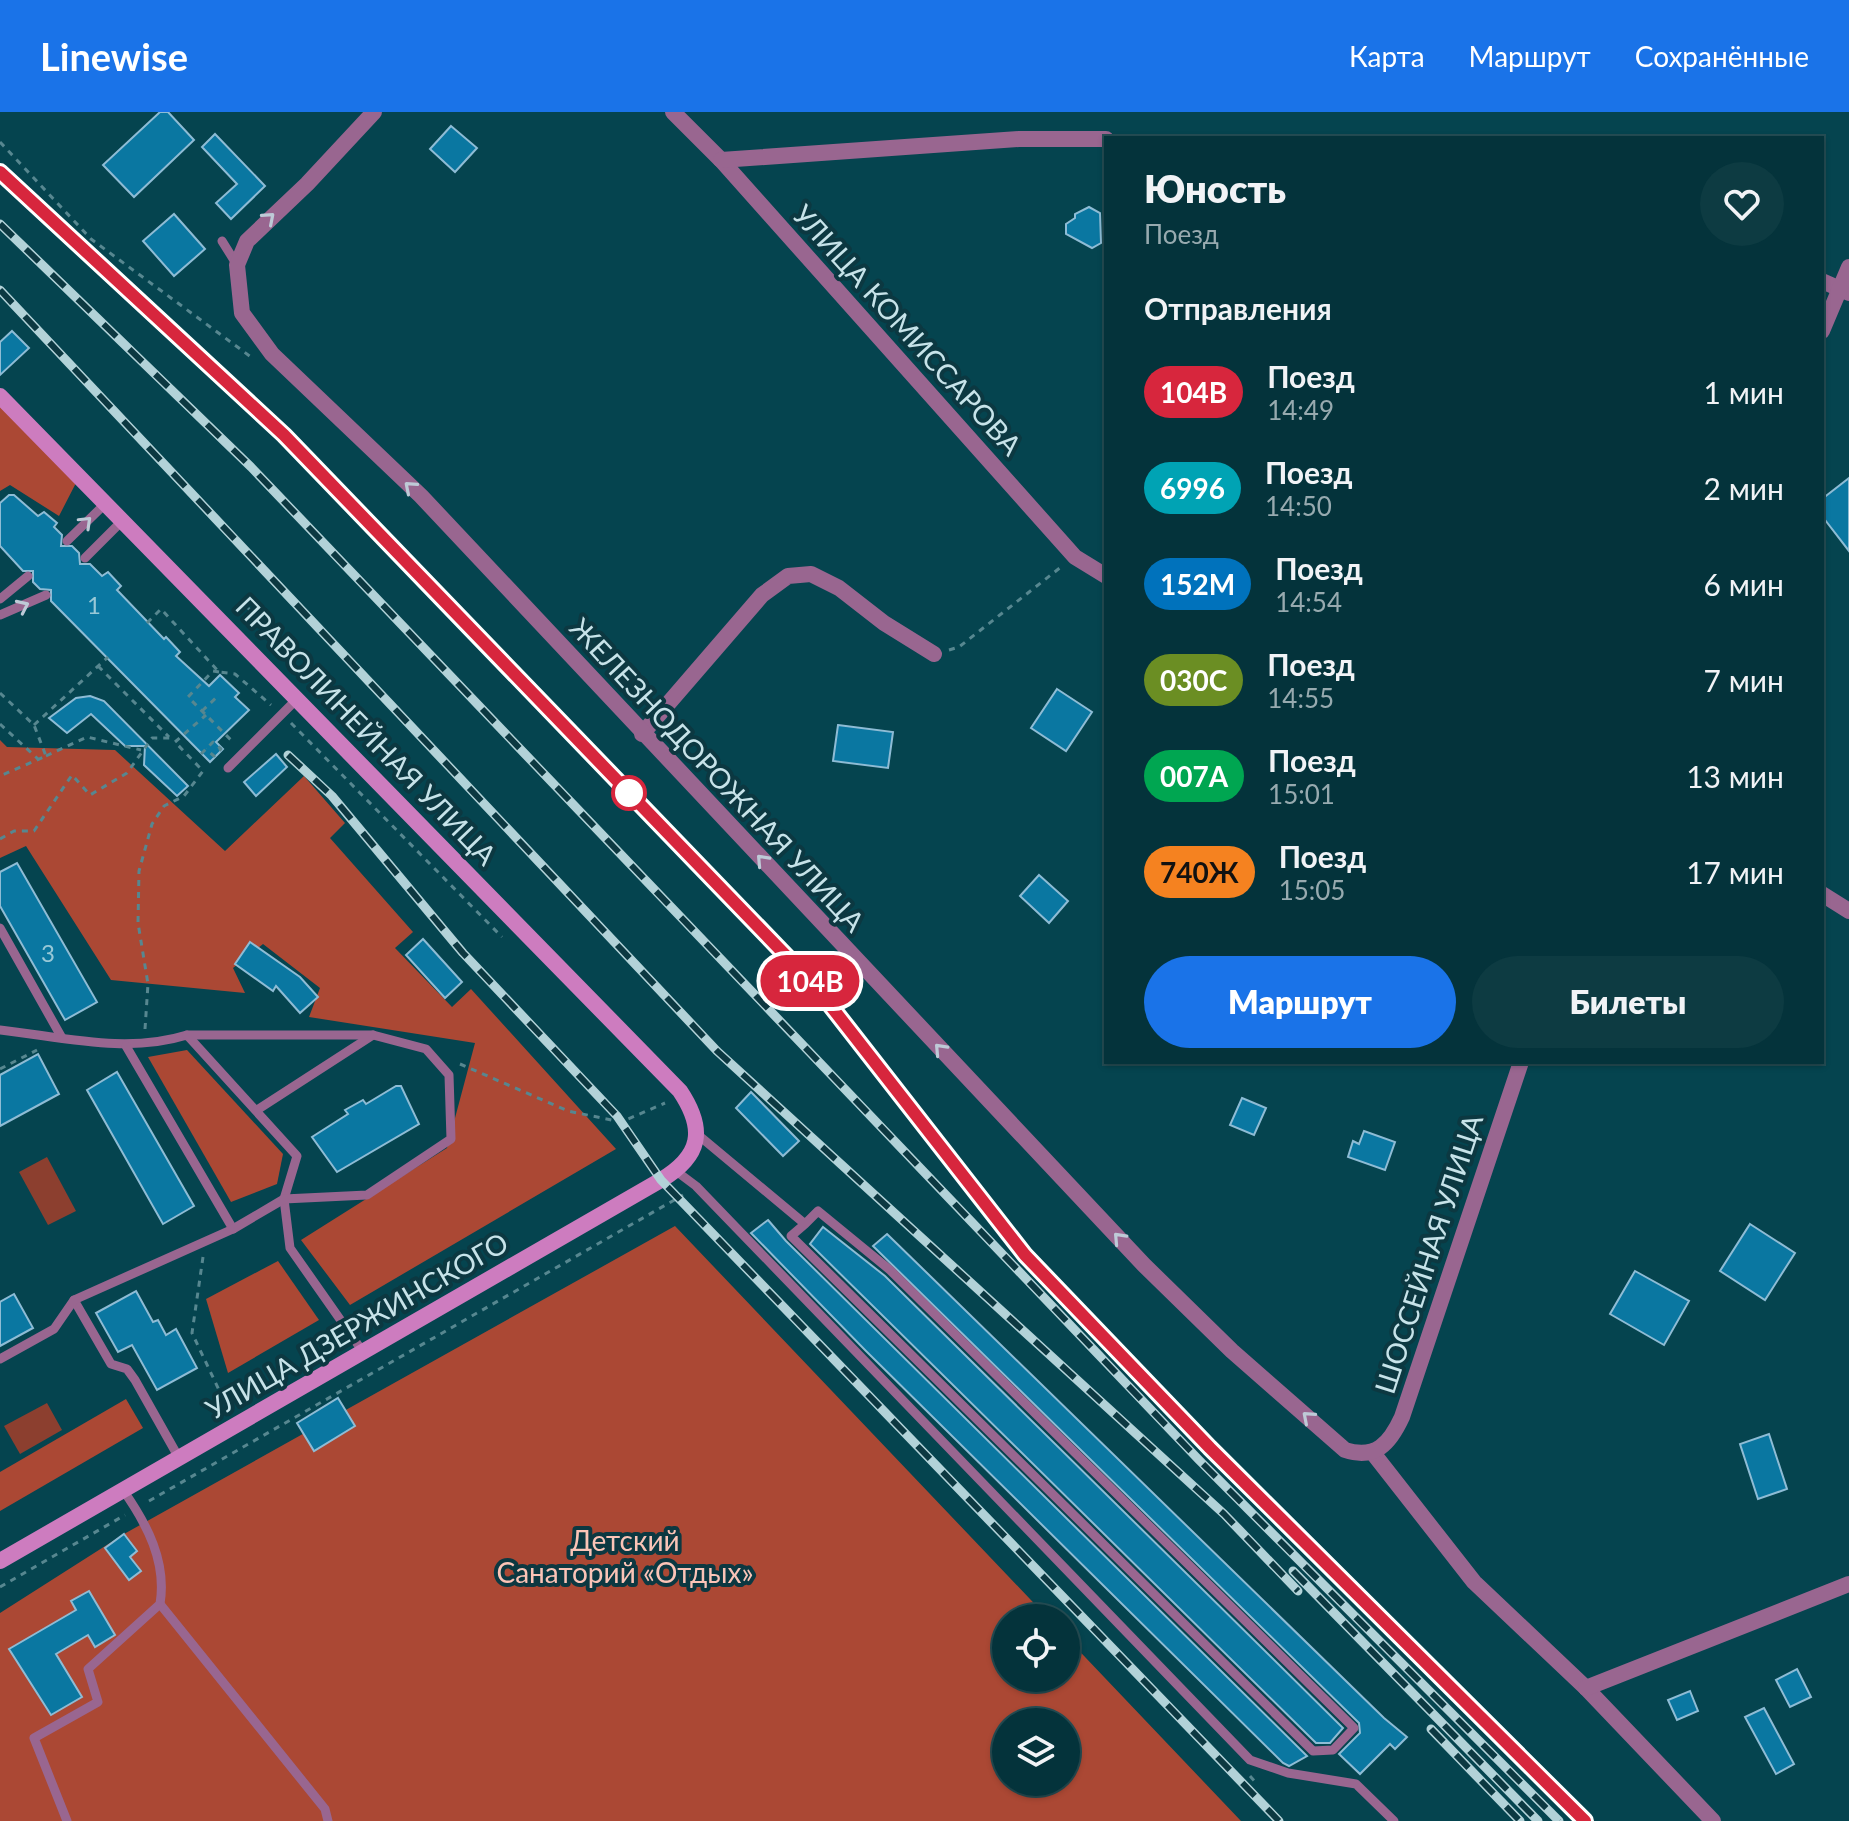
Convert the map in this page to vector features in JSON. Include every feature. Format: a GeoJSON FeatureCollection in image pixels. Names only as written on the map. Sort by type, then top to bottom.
{"type":"FeatureCollection","features":[{"type":"Feature","properties":{"kind":"main road","name":"ПРАВОЛИНЕЙНАЯ УЛИЦА"},"geometry":{"type":"LineString","coordinates":[[0,396],[680,1091],[691,1107],[697,1134]]}},
{"type":"Feature","properties":{"kind":"main road","name":"УЛИЦА ДЗЕРЖИНСКОГО"},"geometry":{"type":"LineString","coordinates":[[0,1561],[676,1171],[688,1160],[697,1134]]}},
{"type":"Feature","properties":{"kind":"street"},"geometry":{"type":"LineString","coordinates":[[237,265],[247,241],[307,184],[374,112]]}},
{"type":"Feature","properties":{"kind":"street","name":"УЛИЦА КОМИССАРОВА"},"geometry":{"type":"LineString","coordinates":[[673,112],[721,160],[1075,557],[1104,575]]}},
{"type":"Feature","properties":{"kind":"street"},"geometry":{"type":"LineString","coordinates":[[721,160],[1019,139],[1104,139]]}},
{"type":"Feature","properties":{"kind":"street","name":"ЖЕЛЕЗНОДОРОЖНАЯ УЛИЦА"},"geometry":{"type":"LineString","coordinates":[[237,265],[242,313],[272,354],[421,496],[642,734],[1199,1319],[1345,1450],[1373,1453]]}},
{"type":"Feature","properties":{"kind":"street"},"geometry":{"type":"LineString","coordinates":[[1824,327],[1844,291],[1849,267]]}},
{"type":"Feature","properties":{"kind":"street"},"geometry":{"type":"LineString","coordinates":[[1824,282],[1844,291]]}},
{"type":"Feature","properties":{"kind":"street"},"geometry":{"type":"LineString","coordinates":[[642,734],[762,595],[788,576],[811,574],[839,588],[884,623],[934,654]]}},
{"type":"Feature","properties":{"kind":"street"},"geometry":{"type":"LineString","coordinates":[[1824,895],[1849,911]]}},
{"type":"Feature","properties":{"kind":"street","name":"ШОССЕЙНАЯ УЛИЦА"},"geometry":{"type":"LineString","coordinates":[[1373,1453],[1387,1445],[1402,1417],[1520,1064]]}},
{"type":"Feature","properties":{"kind":"street"},"geometry":{"type":"LineString","coordinates":[[1373,1453],[1474,1582],[1586,1688],[1713,1821]]}},
{"type":"Feature","properties":{"kind":"street"},"geometry":{"type":"LineString","coordinates":[[1586,1688],[1849,1584]]}},
{"type":"Feature","properties":{"kind":"lane"},"geometry":{"type":"LineString","coordinates":[[222,241],[237,265]]}},
{"type":"Feature","properties":{"kind":"lane"},"geometry":{"type":"LineString","coordinates":[[67,541],[106,503]]}},
{"type":"Feature","properties":{"kind":"lane"},"geometry":{"type":"LineString","coordinates":[[85,558],[123,520]]}},
{"type":"Feature","properties":{"kind":"lane"},"geometry":{"type":"LineString","coordinates":[[0,599],[28,576]]}},
{"type":"Feature","properties":{"kind":"lane"},"geometry":{"type":"LineString","coordinates":[[0,615],[46,595]]}},
{"type":"Feature","properties":{"kind":"lane"},"geometry":{"type":"LineString","coordinates":[[228,768],[298,698]]}},
{"type":"Feature","properties":{"kind":"lane"},"geometry":{"type":"LineString","coordinates":[[0,928],[62,1038]]}},
{"type":"Feature","properties":{"kind":"lane"},"geometry":{"type":"LineString","coordinates":[[0,1030],[126,1046],[187,1035],[373,1035],[426,1049],[449,1075],[451,1139],[367,1195],[284,1199],[233,1229],[74,1300],[54,1329],[0,1359]]}},
{"type":"Feature","properties":{"kind":"lane"},"geometry":{"type":"LineString","coordinates":[[187,1035],[297,1156],[284,1199],[290,1248],[363,1352]]}},
{"type":"Feature","properties":{"kind":"lane"},"geometry":{"type":"LineString","coordinates":[[257,1110],[373,1035]]}},
{"type":"Feature","properties":{"kind":"lane"},"geometry":{"type":"LineString","coordinates":[[126,1046],[233,1229]]}},
{"type":"Feature","properties":{"kind":"lane"},"geometry":{"type":"LineString","coordinates":[[697,1134],[805,1224]]}},
{"type":"Feature","properties":{"kind":"lane"},"geometry":{"type":"LineString","coordinates":[[676,1171],[707,1197],[1250,1760],[1288,1773],[1356,1784],[1394,1821]]}},
{"type":"Feature","properties":{"kind":"lane"},"geometry":{"type":"LineString","coordinates":[[818,1211],[890,1270],[1354,1728],[1333,1750],[1313,1751],[791,1236],[805,1224],[818,1211]]}},
{"type":"Feature","properties":{"kind":"lane"},"geometry":{"type":"LineString","coordinates":[[74,1300],[111,1364],[127,1369],[135,1380],[179,1458]]}},
{"type":"Feature","properties":{"kind":"lane"},"geometry":{"type":"LineString","coordinates":[[123,1490],[146,1521],[161,1574],[160,1604],[325,1809],[328,1821]]}},
{"type":"Feature","properties":{"kind":"lane"},"geometry":{"type":"LineString","coordinates":[[67,1821],[34,1738],[98,1702],[88,1669],[160,1604]]}},
{"type":"Feature","properties":{"kind":"path"},"geometry":{"type":"LineString","coordinates":[[0,142],[91,239],[257,360]]}},
{"type":"Feature","properties":{"kind":"path"},"geometry":{"type":"LineString","coordinates":[[934,654],[959,647],[1075,557]]}},
{"type":"Feature","properties":{"kind":"path"},"geometry":{"type":"LineString","coordinates":[[147,623],[161,609],[219,672]]}},
{"type":"Feature","properties":{"kind":"path"},"geometry":{"type":"LineString","coordinates":[[34,725],[108,657]]}},
{"type":"Feature","properties":{"kind":"path"},"geometry":{"type":"LineString","coordinates":[[98,666],[203,771],[184,796],[164,806],[152,824],[139,871],[138,923],[148,984],[143,1044]]}},
{"type":"Feature","properties":{"kind":"path"},"geometry":{"type":"LineString","coordinates":[[244,753],[188,697],[213,671],[235,674],[282,715],[511,946]]}},
{"type":"Feature","properties":{"kind":"path"},"geometry":{"type":"LineString","coordinates":[[0,693],[34,725],[46,756]]}},
{"type":"Feature","properties":{"kind":"path"},"geometry":{"type":"LineString","coordinates":[[176,743],[218,696]]}},
{"type":"Feature","properties":{"kind":"path"},"geometry":{"type":"LineString","coordinates":[[0,724],[38,759]]}},
{"type":"Feature","properties":{"kind":"path"},"geometry":{"type":"LineString","coordinates":[[0,776],[87,737],[141,750]]}},
{"type":"Feature","properties":{"kind":"path"},"geometry":{"type":"LineString","coordinates":[[0,839],[14,831],[34,831],[72,775],[90,795],[127,773],[152,738],[170,738]]}},
{"type":"Feature","properties":{"kind":"path"},"geometry":{"type":"LineString","coordinates":[[201,754],[206,749]]}},
{"type":"Feature","properties":{"kind":"path"},"geometry":{"type":"LineString","coordinates":[[0,1069],[62,1038]]}},
{"type":"Feature","properties":{"kind":"path"},"geometry":{"type":"LineString","coordinates":[[455,1062],[568,1111],[621,1122],[667,1103],[680,1091]]}},
{"type":"Feature","properties":{"kind":"path"},"geometry":{"type":"LineString","coordinates":[[656,1092],[667,1103]]}},
{"type":"Feature","properties":{"kind":"path"},"geometry":{"type":"LineString","coordinates":[[0,1587],[689,1192]]}},
{"type":"Feature","properties":{"kind":"path"},"geometry":{"type":"LineString","coordinates":[[205,1241],[192,1333],[229,1411],[241,1404]]}},
{"type":"Feature","properties":{"kind":"shaded area"},"geometry":{"type":"Polygon","coordinates":[[[47,1157],[76,1211],[48,1225],[19,1172],[47,1157]]]}},
{"type":"Feature","properties":{"kind":"shaded area"},"geometry":{"type":"Polygon","coordinates":[[[47,1403],[62,1430],[20,1454],[4,1426],[47,1403]]]}},
{"type":"Feature","properties":{"kind":"green space"},"geometry":{"type":"Polygon","coordinates":[[[0,403],[77,481],[59,516],[10,485],[0,491],[0,403]]]}},
{"type":"Feature","properties":{"kind":"green space"},"geometry":{"type":"Polygon","coordinates":[[[0,740],[7,747],[115,750],[225,851],[304,776],[345,823],[330,838],[413,932],[395,948],[452,1007],[471,989],[616,1149],[350,1305],[301,1240],[447,1148],[475,1043],[309,1017],[320,988],[263,944],[233,968],[245,993],[111,980],[26,846],[0,858],[0,740]]]}},
{"type":"Feature","properties":{"kind":"green space"},"geometry":{"type":"Polygon","coordinates":[[[187,1050],[283,1154],[277,1184],[231,1202],[148,1057],[187,1050]]]}},
{"type":"Feature","properties":{"kind":"green space","name":"Детский Санаторий «Отдых»"},"geometry":{"type":"Polygon","coordinates":[[[675,1226],[1035,1604],[992,1604],[992,1692],[1080,1692],[1080,1652],[1241,1821],[0,1821],[0,1613],[124,1534],[675,1226]]]}},
{"type":"Feature","properties":{"kind":"green space"},"geometry":{"type":"Polygon","coordinates":[[[278,1261],[319,1320],[228,1373],[206,1299],[278,1261]]]}},
{"type":"Feature","properties":{"kind":"green space"},"geometry":{"type":"Polygon","coordinates":[[[126,1399],[143,1428],[0,1511],[0,1472],[126,1399]]]}},
{"type":"Feature","properties":{"kind":"building"},"geometry":{"type":"Polygon","coordinates":[[[160,112],[168,112],[194,140],[134,197],[103,165],[160,112]]]}},
{"type":"Feature","properties":{"kind":"building"},"geometry":{"type":"Polygon","coordinates":[[[451,126],[477,148],[455,172],[430,149],[451,126]]]}},
{"type":"Feature","properties":{"kind":"building"},"geometry":{"type":"Polygon","coordinates":[[[215,134],[265,186],[231,219],[216,203],[237,184],[202,147],[215,134]]]}},
{"type":"Feature","properties":{"kind":"building"},"geometry":{"type":"Polygon","coordinates":[[[1089,207],[1100,213],[1101,243],[1092,248],[1066,234],[1066,224],[1075,218],[1075,214],[1089,207]]]}},
{"type":"Feature","properties":{"kind":"building"},"geometry":{"type":"Polygon","coordinates":[[[174,214],[205,249],[174,276],[143,241],[174,214]]]}},
{"type":"Feature","properties":{"kind":"building"},"geometry":{"type":"Polygon","coordinates":[[[12,331],[29,348],[0,375],[0,342],[12,331]]]}},
{"type":"Feature","properties":{"kind":"building"},"geometry":{"type":"Polygon","coordinates":[[[1849,478],[1849,551],[1824,519],[1824,497],[1849,478]]]}},
{"type":"Feature","properties":{"kind":"building"},"geometry":{"type":"Polygon","coordinates":[[[9,495],[14,495],[38,516],[44,512],[57,523],[54,527],[62,535],[61,546],[72,546],[79,553],[80,564],[90,564],[102,576],[108,572],[121,586],[117,590],[180,652],[176,656],[209,686],[220,675],[239,693],[235,697],[249,710],[216,742],[223,749],[210,762],[51,601],[51,590],[40,589],[33,582],[33,571],[23,571],[0,546],[0,503],[9,495]]]}},
{"type":"Feature","properties":{"kind":"building"},"geometry":{"type":"Polygon","coordinates":[[[1057,689],[1092,712],[1066,751],[1031,728],[1057,689]]]}},
{"type":"Feature","properties":{"kind":"building"},"geometry":{"type":"Polygon","coordinates":[[[90,696],[104,701],[188,786],[177,796],[144,765],[145,746],[125,746],[91,714],[67,733],[49,718],[76,698],[90,696]]]}},
{"type":"Feature","properties":{"kind":"building"},"geometry":{"type":"Polygon","coordinates":[[[838,725],[893,732],[888,768],[833,761],[838,725]]]}},
{"type":"Feature","properties":{"kind":"building"},"geometry":{"type":"Polygon","coordinates":[[[276,754],[287,767],[256,796],[244,782],[276,754]]]}},
{"type":"Feature","properties":{"kind":"building"},"geometry":{"type":"Polygon","coordinates":[[[17,863],[97,1002],[65,1020],[0,906],[0,872],[17,863]]]}},
{"type":"Feature","properties":{"kind":"building"},"geometry":{"type":"Polygon","coordinates":[[[1039,875],[1068,901],[1049,923],[1020,896],[1039,875]]]}},
{"type":"Feature","properties":{"kind":"building"},"geometry":{"type":"Polygon","coordinates":[[[423,939],[462,982],[445,998],[406,955],[423,939]]]}},
{"type":"Feature","properties":{"kind":"building"},"geometry":{"type":"Polygon","coordinates":[[[250,942],[300,977],[318,997],[300,1013],[276,986],[273,991],[235,964],[250,942]]]}},
{"type":"Feature","properties":{"kind":"building"},"geometry":{"type":"Polygon","coordinates":[[[38,1054],[59,1094],[0,1126],[0,1075],[38,1054]]]}},
{"type":"Feature","properties":{"kind":"building"},"geometry":{"type":"Polygon","coordinates":[[[117,1072],[194,1206],[163,1224],[87,1090],[117,1072]]]}},
{"type":"Feature","properties":{"kind":"building"},"geometry":{"type":"Polygon","coordinates":[[[401,1086],[419,1124],[337,1172],[312,1137],[348,1114],[345,1110],[363,1100],[366,1104],[401,1086]]]}},
{"type":"Feature","properties":{"kind":"building"},"geometry":{"type":"Polygon","coordinates":[[[751,1092],[799,1141],[783,1156],[736,1108],[751,1092]]]}},
{"type":"Feature","properties":{"kind":"building"},"geometry":{"type":"Polygon","coordinates":[[[1242,1098],[1266,1108],[1254,1135],[1230,1125],[1242,1098]]]}},
{"type":"Feature","properties":{"kind":"building"},"geometry":{"type":"Polygon","coordinates":[[[1364,1131],[1395,1142],[1385,1170],[1348,1157],[1353,1141],[1359,1144],[1364,1131]]]}},
{"type":"Feature","properties":{"kind":"building"},"geometry":{"type":"Polygon","coordinates":[[[768,1220],[1307,1756],[1289,1766],[1283,1763],[866,1351],[751,1233],[768,1220]]]}},
{"type":"Feature","properties":{"kind":"building"},"geometry":{"type":"Polygon","coordinates":[[[1750,1224],[1795,1253],[1765,1300],[1720,1271],[1750,1224]]]}},
{"type":"Feature","properties":{"kind":"building"},"geometry":{"type":"Polygon","coordinates":[[[823,1227],[885,1276],[1343,1728],[1330,1743],[1316,1743],[810,1244],[823,1227]]]}},
{"type":"Feature","properties":{"kind":"building"},"geometry":{"type":"Polygon","coordinates":[[[887,1234],[1407,1737],[1395,1749],[1390,1744],[1360,1774],[1339,1754],[1360,1733],[1359,1723],[873,1246],[887,1234]]]}},
{"type":"Feature","properties":{"kind":"building"},"geometry":{"type":"Polygon","coordinates":[[[1635,1271],[1689,1301],[1664,1345],[1610,1314],[1635,1271]]]}},
{"type":"Feature","properties":{"kind":"building"},"geometry":{"type":"Polygon","coordinates":[[[136,1291],[153,1322],[158,1320],[166,1335],[176,1329],[197,1368],[157,1390],[132,1345],[118,1352],[96,1313],[136,1291]]]}},
{"type":"Feature","properties":{"kind":"building"},"geometry":{"type":"Polygon","coordinates":[[[14,1294],[33,1328],[0,1346],[0,1302],[14,1294]]]}},
{"type":"Feature","properties":{"kind":"building"},"geometry":{"type":"Polygon","coordinates":[[[338,1398],[355,1426],[314,1451],[297,1423],[338,1398]]]}},
{"type":"Feature","properties":{"kind":"building"},"geometry":{"type":"Polygon","coordinates":[[[1769,1434],[1787,1489],[1758,1499],[1740,1444],[1769,1434]]]}},
{"type":"Feature","properties":{"kind":"building"},"geometry":{"type":"Polygon","coordinates":[[[124,1534],[137,1551],[130,1557],[141,1571],[129,1580],[105,1548],[124,1534]]]}},
{"type":"Feature","properties":{"kind":"building"},"geometry":{"type":"Polygon","coordinates":[[[89,1591],[115,1635],[95,1647],[88,1635],[56,1654],[82,1697],[51,1715],[9,1649],[76,1610],[71,1601],[89,1591]]]}},
{"type":"Feature","properties":{"kind":"building"},"geometry":{"type":"Polygon","coordinates":[[[1797,1669],[1811,1697],[1790,1707],[1776,1680],[1797,1669]]]}},
{"type":"Feature","properties":{"kind":"building"},"geometry":{"type":"Polygon","coordinates":[[[1690,1691],[1698,1711],[1677,1720],[1668,1700],[1690,1691]]]}},
{"type":"Feature","properties":{"kind":"building"},"geometry":{"type":"Polygon","coordinates":[[[1764,1708],[1794,1764],[1776,1774],[1745,1717],[1764,1708]]]}},
{"type":"Feature","properties":{"kind":"railway"},"geometry":{"type":"LineString","coordinates":[[0,172],[284,435],[816,987],[1025,1255],[1210,1448],[1585,1821]]}},
{"type":"Feature","properties":{"kind":"railway"},"geometry":{"type":"LineString","coordinates":[[0,224],[251,467],[1199,1460],[1559,1821]]}},
{"type":"Feature","properties":{"kind":"railway"},"geometry":{"type":"LineString","coordinates":[[0,290],[717,1051],[1224,1514],[1298,1591]]}},
{"type":"Feature","properties":{"kind":"railway"},"geometry":{"type":"LineString","coordinates":[[288,755],[332,796],[463,953],[617,1116],[661,1180],[1279,1821]]}},
{"type":"Feature","properties":{"kind":"railway"},"geometry":{"type":"LineString","coordinates":[[1293,1571],[1538,1821]]}},
{"type":"Feature","properties":{"kind":"railway"},"geometry":{"type":"LineString","coordinates":[[1431,1729],[1520,1821]]}},
{"type":"Feature","properties":{"kind":"train","name":"104В"},"geometry":{"type":"LineString","coordinates":[[0,172],[284,435],[794,964],[816,987],[1025,1255],[1210,1448],[1585,1821]]}}]}
